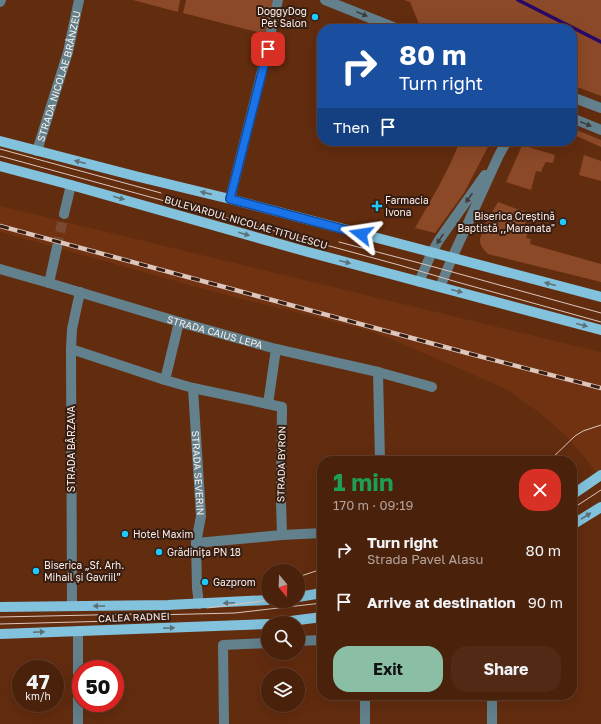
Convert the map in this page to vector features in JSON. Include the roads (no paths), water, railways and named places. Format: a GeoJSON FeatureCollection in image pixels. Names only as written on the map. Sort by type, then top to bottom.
{"type":"FeatureCollection","features":[{"type":"Feature","properties":{"kind":"main road","name":"BULEVARDUL NICOLAE TITULESCU"},"geometry":{"type":"LineString","coordinates":[[0,141],[230,199],[601,297]]}},
{"type":"Feature","properties":{"kind":"main road","name":"BULEVARDUL NICOLAE TITULESCU"},"geometry":{"type":"LineString","coordinates":[[0,166],[308,252],[601,330]]}},
{"type":"Feature","properties":{"kind":"main road"},"geometry":{"type":"LineString","coordinates":[[577,492],[601,475]]}},
{"type":"Feature","properties":{"kind":"main road"},"geometry":{"type":"LineString","coordinates":[[577,522],[601,507]]}},
{"type":"Feature","properties":{"kind":"main road"},"geometry":{"type":"LineString","coordinates":[[305,596],[317,594]]}},
{"type":"Feature","properties":{"kind":"main road","name":"CALEA RADNEI"},"geometry":{"type":"LineString","coordinates":[[0,607],[198,604],[261,600]]}},
{"type":"Feature","properties":{"kind":"main road"},"geometry":{"type":"LineString","coordinates":[[305,619],[317,618]]}},
{"type":"Feature","properties":{"kind":"main road","name":"CALEA RADNEI"},"geometry":{"type":"LineString","coordinates":[[0,634],[261,624]]}},
{"type":"Feature","properties":{"kind":"street","name":"STRADA NICOLAE BRÂNZEU"},"geometry":{"type":"LineString","coordinates":[[37,151],[68,52],[79,0]]}},
{"type":"Feature","properties":{"kind":"street"},"geometry":{"type":"LineString","coordinates":[[230,199],[278,0]]}},
{"type":"Feature","properties":{"kind":"street"},"geometry":{"type":"LineString","coordinates":[[325,0],[385,24]]}},
{"type":"Feature","properties":{"kind":"street"},"geometry":{"type":"LineString","coordinates":[[577,99],[601,108]]}},
{"type":"Feature","properties":{"kind":"street"},"geometry":{"type":"LineString","coordinates":[[577,120],[601,130]]}},
{"type":"Feature","properties":{"kind":"street"},"geometry":{"type":"LineString","coordinates":[[419,282],[432,252],[504,146]]}},
{"type":"Feature","properties":{"kind":"street"},"geometry":{"type":"LineString","coordinates":[[440,287],[499,155]]}},
{"type":"Feature","properties":{"kind":"street"},"geometry":{"type":"LineString","coordinates":[[64,214],[71,185]]}},
{"type":"Feature","properties":{"kind":"street"},"geometry":{"type":"LineString","coordinates":[[49,282],[57,247]]}},
{"type":"Feature","properties":{"kind":"street","name":"STRADA CAIUS LEPA"},"geometry":{"type":"LineString","coordinates":[[0,269],[276,349],[378,372],[432,388]]}},
{"type":"Feature","properties":{"kind":"street","name":"STRADA BÂRZAVA"},"geometry":{"type":"LineString","coordinates":[[72,606],[71,349],[72,329],[80,292]]}},
{"type":"Feature","properties":{"kind":"street"},"geometry":{"type":"LineString","coordinates":[[165,380],[179,322]]}},
{"type":"Feature","properties":{"kind":"street"},"geometry":{"type":"LineString","coordinates":[[71,349],[193,388],[268,401],[276,349]]}},
{"type":"Feature","properties":{"kind":"street"},"geometry":{"type":"LineString","coordinates":[[378,372],[380,456]]}},
{"type":"Feature","properties":{"kind":"street","name":"STRADA SEVERIN"},"geometry":{"type":"LineString","coordinates":[[193,388],[202,516],[196,543],[198,604]]}},
{"type":"Feature","properties":{"kind":"street","name":"STRADA BYRON"},"geometry":{"type":"LineString","coordinates":[[268,401],[282,407],[282,535]]}},
{"type":"Feature","properties":{"kind":"street"},"geometry":{"type":"LineString","coordinates":[[196,543],[317,533]]}},
{"type":"Feature","properties":{"kind":"street"},"geometry":{"type":"LineString","coordinates":[[78,631],[78,724]]}},
{"type":"Feature","properties":{"kind":"street"},"geometry":{"type":"LineString","coordinates":[[305,641],[317,640]]}},
{"type":"Feature","properties":{"kind":"street"},"geometry":{"type":"LineString","coordinates":[[224,724],[223,646],[261,643]]}},
{"type":"Feature","properties":{"kind":"street"},"geometry":{"type":"LineString","coordinates":[[365,700],[365,724]]}},
{"type":"Feature","properties":{"kind":"street"},"geometry":{"type":"LineString","coordinates":[[492,700],[492,724]]}},
{"type":"Feature","properties":{"kind":"waterway"},"geometry":{"type":"LineString","coordinates":[[518,0],[565,24]]}},
{"type":"Feature","properties":{"kind":"waterway"},"geometry":{"type":"LineString","coordinates":[[577,30],[601,42]]}},
{"type":"Feature","properties":{"kind":"tunnel"},"geometry":{"type":"LineString","coordinates":[[57,247],[64,214]]}},
{"type":"Feature","properties":{"kind":"tram line"},"geometry":{"type":"LineString","coordinates":[[0,149],[161,193]]}},
{"type":"Feature","properties":{"kind":"tram line"},"geometry":{"type":"LineString","coordinates":[[0,156],[601,322]]}},
{"type":"Feature","properties":{"kind":"tram line"},"geometry":{"type":"LineString","coordinates":[[339,242],[601,313]]}},
{"type":"Feature","properties":{"kind":"tram line"},"geometry":{"type":"LineString","coordinates":[[554,456],[575,436],[583,431],[601,425]]}},
{"type":"Feature","properties":{"kind":"tram line"},"geometry":{"type":"LineString","coordinates":[[577,506],[601,490]]}},
{"type":"Feature","properties":{"kind":"tram line"},"geometry":{"type":"LineString","coordinates":[[305,575],[317,571]]}},
{"type":"Feature","properties":{"kind":"tram line"},"geometry":{"type":"LineString","coordinates":[[207,608],[261,601]]}},
{"type":"Feature","properties":{"kind":"tram line"},"geometry":{"type":"LineString","coordinates":[[0,617],[235,613],[317,604]]}},
{"type":"Feature","properties":{"kind":"tram line"},"geometry":{"type":"LineString","coordinates":[[0,624],[114,621]]}},
{"type":"Feature","properties":{"kind":"railway"},"geometry":{"type":"LineString","coordinates":[[0,226],[601,388]]}},
{"type":"Feature","properties":{"kind":"place","name":"DoggyDog Pet Salon"},"geometry":{"type":"Point","coordinates":[315,17]}},
{"type":"Feature","properties":{"kind":"place","name":"Farmacia Ivona"},"geometry":{"type":"Point","coordinates":[377,206]}},
{"type":"Feature","properties":{"kind":"place","name":"Biserica Creștină Baptistă ,,Maranata\""},"geometry":{"type":"Point","coordinates":[563,222]}},
{"type":"Feature","properties":{"kind":"place","name":"Hotel Maxim"},"geometry":{"type":"Point","coordinates":[125,534]}},
{"type":"Feature","properties":{"kind":"place","name":"Grădinița PN 18"},"geometry":{"type":"Point","coordinates":[159,552]}},
{"type":"Feature","properties":{"kind":"place","name":"Biserica „Sf. Arh. Mihail și Gavriil”"},"geometry":{"type":"Point","coordinates":[36,571]}},
{"type":"Feature","properties":{"kind":"place","name":"Gazprom"},"geometry":{"type":"Point","coordinates":[205,582]}}]}
